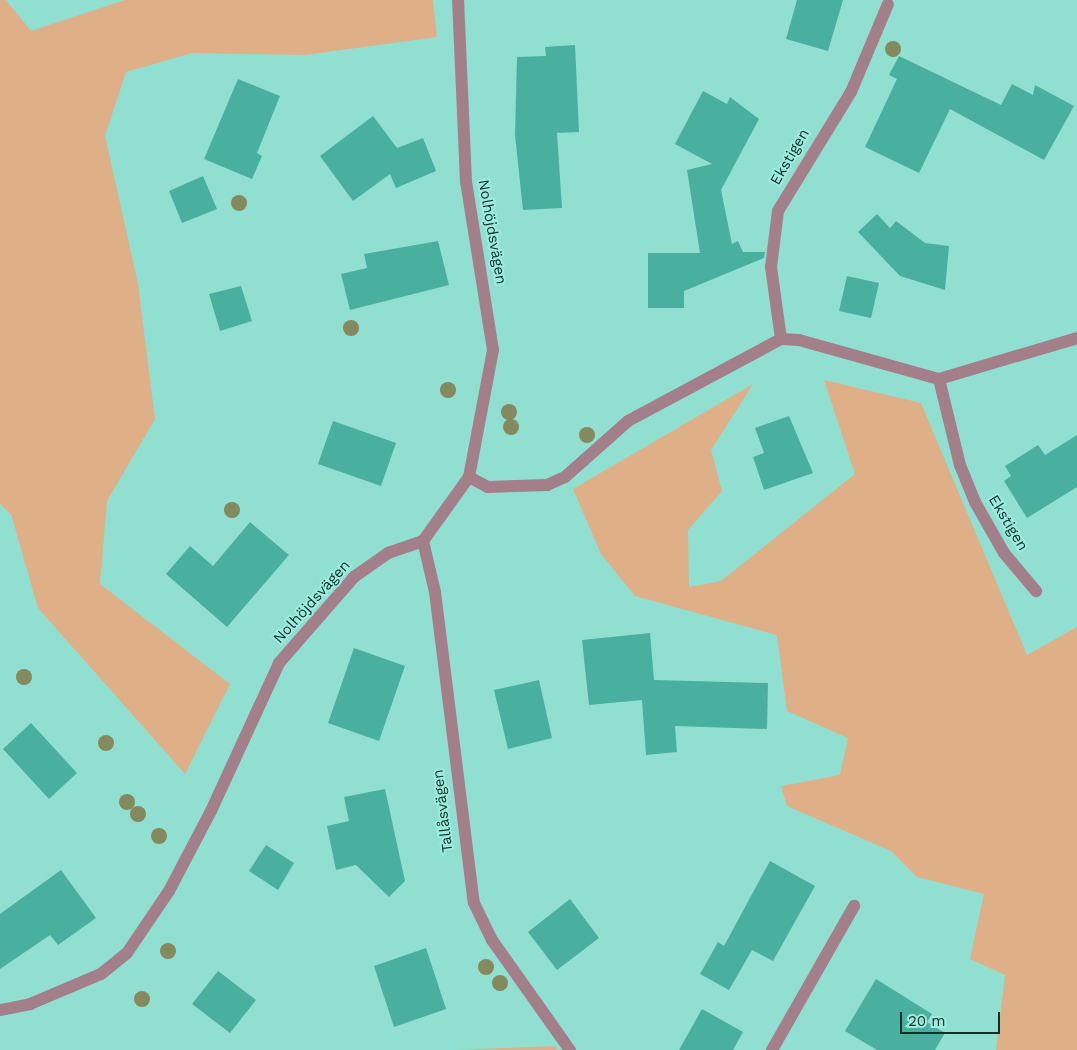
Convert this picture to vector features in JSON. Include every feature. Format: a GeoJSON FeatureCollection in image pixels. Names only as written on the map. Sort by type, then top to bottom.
{"type":"FeatureCollection","features":[{"type":"Feature","properties":{"kind":"street","name":"Nolhöjdsvägen"},"geometry":{"type":"LineString","coordinates":[[0,1010],[30,1004],[101,974],[127,953],[169,891],[211,811],[279,663],[354,577],[388,553],[423,541],[470,478],[493,350],[466,182],[458,0]]}},
{"type":"Feature","properties":{"kind":"street","name":"Ekstigen"},"geometry":{"type":"LineString","coordinates":[[781,339],[771,267],[778,211],[851,92],[888,4]]}},
{"type":"Feature","properties":{"kind":"street"},"geometry":{"type":"LineString","coordinates":[[470,478],[488,487],[547,485],[565,476],[628,421],[781,339],[798,340],[939,379],[1077,338]]}},
{"type":"Feature","properties":{"kind":"street","name":"Ekstigen"},"geometry":{"type":"LineString","coordinates":[[939,379],[960,465],[975,502],[1004,553],[1036,591]]}},
{"type":"Feature","properties":{"kind":"street","name":"Tallåsvägen"},"geometry":{"type":"LineString","coordinates":[[423,541],[435,592],[474,903],[492,940],[570,1050]]}},
{"type":"Feature","properties":{"kind":"street"},"geometry":{"type":"LineString","coordinates":[[772,1050],[854,906]]}},
{"type":"Feature","properties":{"kind":"shaded area"},"geometry":{"type":"Polygon","coordinates":[[[0,0],[6,0],[31,31],[125,0],[433,0],[437,37],[305,55],[192,53],[126,72],[105,136],[138,284],[155,419],[107,501],[100,584],[230,684],[185,774],[38,608],[11,514],[0,504],[0,0]]]}},
{"type":"Feature","properties":{"kind":"shaded area"},"geometry":{"type":"Polygon","coordinates":[[[824,380],[921,403],[1027,655],[1077,627],[1077,1050],[996,1050],[1005,975],[970,959],[984,894],[917,877],[891,851],[787,806],[781,786],[840,775],[848,738],[787,711],[777,635],[635,596],[601,554],[573,489],[753,384],[711,450],[722,491],[688,530],[689,587],[721,581],[855,474],[824,380]]]}},
{"type":"Feature","properties":{"kind":"shaded area"},"geometry":{"type":"Polygon","coordinates":[[[555,1046],[557,1050],[458,1050],[555,1046]]]}},
{"type":"Feature","properties":{"kind":"building"},"geometry":{"type":"Polygon","coordinates":[[[797,0],[843,0],[828,51],[786,39],[797,0]]]}},
{"type":"Feature","properties":{"kind":"building"},"geometry":{"type":"Polygon","coordinates":[[[575,45],[579,132],[557,133],[562,208],[523,210],[515,135],[517,57],[546,56],[545,47],[575,45]]]}},
{"type":"Feature","properties":{"kind":"building"},"geometry":{"type":"Polygon","coordinates":[[[899,56],[1001,105],[1012,84],[1033,95],[1035,85],[1074,106],[1044,160],[950,109],[919,173],[865,147],[897,79],[889,75],[899,56]]]}},
{"type":"Feature","properties":{"kind":"building"},"geometry":{"type":"Polygon","coordinates":[[[238,79],[280,96],[257,153],[262,156],[252,179],[204,159],[238,79]]]}},
{"type":"Feature","properties":{"kind":"building"},"geometry":{"type":"Polygon","coordinates":[[[703,91],[727,104],[730,97],[759,119],[721,190],[732,244],[738,241],[743,252],[765,252],[764,258],[684,291],[684,308],[648,308],[648,253],[700,253],[687,170],[712,164],[675,144],[703,91]]]}},
{"type":"Feature","properties":{"kind":"building"},"geometry":{"type":"Polygon","coordinates":[[[373,116],[397,148],[423,138],[436,171],[396,188],[390,174],[353,201],[320,156],[373,116]]]}},
{"type":"Feature","properties":{"kind":"building"},"geometry":{"type":"Polygon","coordinates":[[[203,176],[217,209],[182,223],[169,191],[203,176]]]}},
{"type":"Feature","properties":{"kind":"building"},"geometry":{"type":"Polygon","coordinates":[[[877,214],[890,228],[896,221],[925,243],[949,246],[945,290],[900,276],[858,232],[877,214]]]}},
{"type":"Feature","properties":{"kind":"building"},"geometry":{"type":"Polygon","coordinates":[[[438,241],[449,285],[350,310],[341,274],[367,268],[364,254],[438,241]]]}},
{"type":"Feature","properties":{"kind":"building"},"geometry":{"type":"Polygon","coordinates":[[[847,276],[879,283],[871,318],[839,311],[847,276]]]}},
{"type":"Feature","properties":{"kind":"building"},"geometry":{"type":"Polygon","coordinates":[[[241,286],[252,321],[220,331],[209,294],[241,286]]]}},
{"type":"Feature","properties":{"kind":"building"},"geometry":{"type":"Polygon","coordinates":[[[789,416],[813,473],[764,490],[753,457],[764,453],[755,428],[789,416]]]}},
{"type":"Feature","properties":{"kind":"building"},"geometry":{"type":"Polygon","coordinates":[[[333,421],[396,443],[381,486],[318,464],[333,421]]]}},
{"type":"Feature","properties":{"kind":"building"},"geometry":{"type":"Polygon","coordinates":[[[1077,435],[1077,487],[1027,518],[1004,481],[1011,476],[1005,466],[1038,445],[1045,455],[1077,435]]]}},
{"type":"Feature","properties":{"kind":"building"},"geometry":{"type":"Polygon","coordinates":[[[250,522],[289,555],[227,627],[166,574],[190,546],[213,566],[250,522]]]}},
{"type":"Feature","properties":{"kind":"building"},"geometry":{"type":"Polygon","coordinates":[[[650,633],[654,680],[768,683],[767,729],[675,726],[677,752],[646,755],[642,700],[589,705],[582,640],[650,633]]]}},
{"type":"Feature","properties":{"kind":"building"},"geometry":{"type":"Polygon","coordinates":[[[354,648],[405,666],[379,741],[328,723],[354,648]]]}},
{"type":"Feature","properties":{"kind":"building"},"geometry":{"type":"Polygon","coordinates":[[[539,680],[552,738],[508,749],[494,690],[539,680]]]}},
{"type":"Feature","properties":{"kind":"building"},"geometry":{"type":"Polygon","coordinates":[[[31,723],[77,773],[49,799],[3,749],[31,723]]]}},
{"type":"Feature","properties":{"kind":"building"},"geometry":{"type":"Polygon","coordinates":[[[385,789],[405,881],[389,897],[356,865],[336,870],[327,826],[349,821],[344,797],[385,789]]]}},
{"type":"Feature","properties":{"kind":"building"},"geometry":{"type":"Polygon","coordinates":[[[266,845],[294,863],[278,890],[249,871],[266,845]]]}},
{"type":"Feature","properties":{"kind":"building"},"geometry":{"type":"Polygon","coordinates":[[[770,861],[815,886],[773,961],[752,950],[729,990],[700,974],[718,942],[724,946],[770,861]]]}},
{"type":"Feature","properties":{"kind":"building"},"geometry":{"type":"Polygon","coordinates":[[[61,870],[96,918],[58,945],[50,935],[0,969],[0,914],[61,870]]]}},
{"type":"Feature","properties":{"kind":"building"},"geometry":{"type":"Polygon","coordinates":[[[570,899],[599,938],[557,970],[528,932],[570,899]]]}},
{"type":"Feature","properties":{"kind":"building"},"geometry":{"type":"Polygon","coordinates":[[[426,948],[446,1009],[394,1027],[374,966],[426,948]]]}},
{"type":"Feature","properties":{"kind":"building"},"geometry":{"type":"Polygon","coordinates":[[[218,971],[256,1000],[230,1033],[192,1004],[218,971]]]}},
{"type":"Feature","properties":{"kind":"building"},"geometry":{"type":"Polygon","coordinates":[[[876,979],[932,1014],[927,1022],[945,1033],[935,1050],[877,1050],[845,1031],[876,979]]]}},
{"type":"Feature","properties":{"kind":"building"},"geometry":{"type":"Polygon","coordinates":[[[702,1009],[743,1032],[733,1050],[679,1050],[702,1009]]]}}]}
